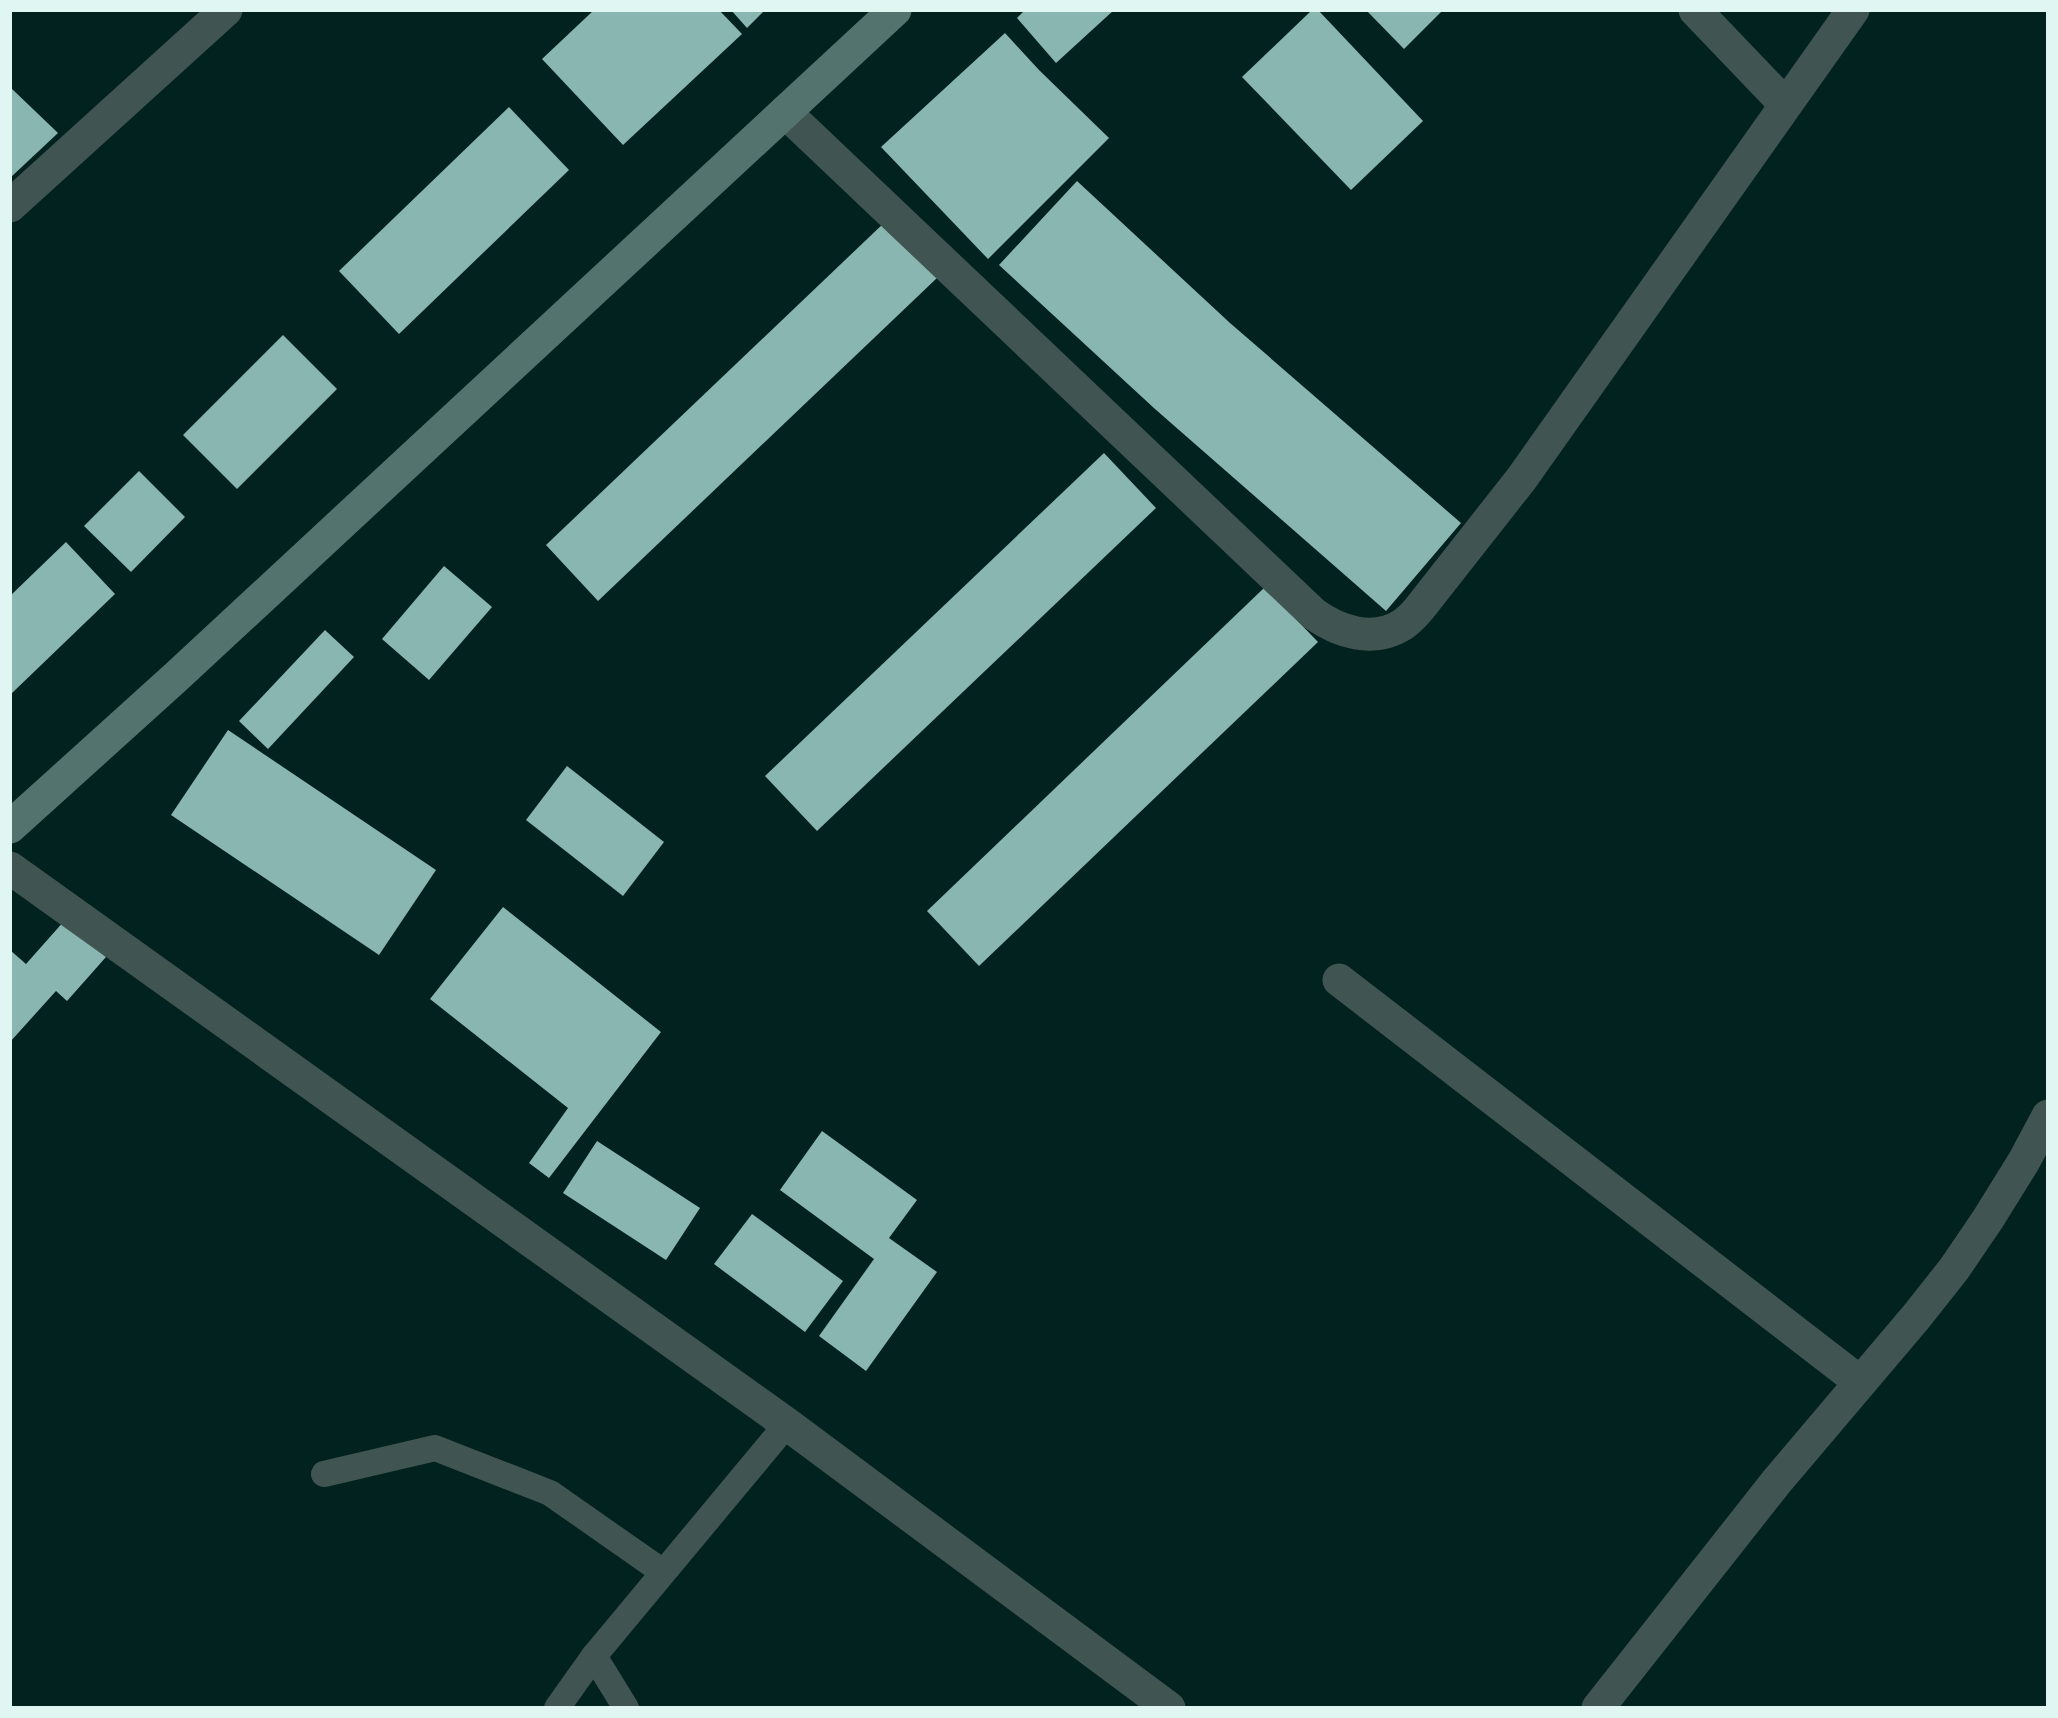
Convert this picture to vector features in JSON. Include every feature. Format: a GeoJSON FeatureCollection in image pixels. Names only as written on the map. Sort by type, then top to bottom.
{"type":"FeatureCollection","features":[{"type":"Feature","properties":{"kind":"street"},"geometry":{"type":"LineString","coordinates":[[10,206],[226,10]]}},
{"type":"Feature","properties":{"kind":"street"},"geometry":{"type":"LineString","coordinates":[[10,826],[184,669],[895,10]]}},
{"type":"Feature","properties":{"kind":"street"},"geometry":{"type":"LineString","coordinates":[[1695,10],[1785,104]]}},
{"type":"Feature","properties":{"kind":"street"},"geometry":{"type":"LineString","coordinates":[[784,112],[1314,614],[1331,626],[1349,632],[1385,633],[1402,625],[1419,609],[1522,478],[1853,10]]}},
{"type":"Feature","properties":{"kind":"street"},"geometry":{"type":"LineString","coordinates":[[10,868],[787,1424],[1151,1703]]}},
{"type":"Feature","properties":{"kind":"street"},"geometry":{"type":"LineString","coordinates":[[1339,980],[1860,1382]]}},
{"type":"Feature","properties":{"kind":"street"},"geometry":{"type":"LineString","coordinates":[[1598,1707],[1777,1481],[1954,1269],[2024,1161],[2048,1116]]}},
{"type":"Feature","properties":{"kind":"lane"},"geometry":{"type":"LineString","coordinates":[[556,1707],[594,1656],[787,1424]]}},
{"type":"Feature","properties":{"kind":"lane"},"geometry":{"type":"LineString","coordinates":[[324,1474],[435,1448],[550,1493],[663,1572]]}},
{"type":"Feature","properties":{"kind":"lane"},"geometry":{"type":"LineString","coordinates":[[594,1656],[626,1707]]}},
{"type":"Feature","properties":{"kind":"building"},"geometry":{"type":"Polygon","coordinates":[[[594,10],[719,10],[742,34],[623,145],[542,59],[594,10]]]}},
{"type":"Feature","properties":{"kind":"building"},"geometry":{"type":"Polygon","coordinates":[[[731,10],[765,10],[747,28],[731,10]]]}},
{"type":"Feature","properties":{"kind":"building"},"geometry":{"type":"Polygon","coordinates":[[[1025,10],[1114,10],[1056,63],[1017,18],[1025,10]]]}},
{"type":"Feature","properties":{"kind":"building"},"geometry":{"type":"Polygon","coordinates":[[[1312,10],[1318,10],[1423,121],[1351,190],[1242,77],[1312,10]]]}},
{"type":"Feature","properties":{"kind":"building"},"geometry":{"type":"Polygon","coordinates":[[[1366,10],[1443,10],[1404,49],[1366,10]]]}},
{"type":"Feature","properties":{"kind":"building"},"geometry":{"type":"Polygon","coordinates":[[[1005,33],[1039,70],[1109,138],[988,259],[881,147],[1005,33]]]}},
{"type":"Feature","properties":{"kind":"building"},"geometry":{"type":"Polygon","coordinates":[[[10,87],[58,133],[10,178],[10,87]]]}},
{"type":"Feature","properties":{"kind":"building"},"geometry":{"type":"Polygon","coordinates":[[[509,107],[569,170],[399,334],[339,271],[509,107]]]}},
{"type":"Feature","properties":{"kind":"building"},"geometry":{"type":"Polygon","coordinates":[[[1077,181],[1230,323],[1461,523],[1386,611],[1155,409],[999,265],[1077,181]]]}},
{"type":"Feature","properties":{"kind":"building"},"geometry":{"type":"Polygon","coordinates":[[[885,222],[937,278],[598,601],[546,545],[885,222]]]}},
{"type":"Feature","properties":{"kind":"building"},"geometry":{"type":"Polygon","coordinates":[[[283,335],[337,389],[237,489],[183,435],[283,335]]]}},
{"type":"Feature","properties":{"kind":"building"},"geometry":{"type":"Polygon","coordinates":[[[1104,453],[1156,508],[817,831],[765,776],[1104,453]]]}},
{"type":"Feature","properties":{"kind":"building"},"geometry":{"type":"Polygon","coordinates":[[[139,471],[185,517],[131,572],[84,526],[139,471]]]}},
{"type":"Feature","properties":{"kind":"building"},"geometry":{"type":"Polygon","coordinates":[[[66,542],[115,594],[10,695],[10,596],[66,542]]]}},
{"type":"Feature","properties":{"kind":"building"},"geometry":{"type":"Polygon","coordinates":[[[444,566],[492,607],[429,680],[382,639],[444,566]]]}},
{"type":"Feature","properties":{"kind":"building"},"geometry":{"type":"Polygon","coordinates":[[[1265,587],[1318,642],[979,966],[927,911],[1265,587]]]}},
{"type":"Feature","properties":{"kind":"building"},"geometry":{"type":"Polygon","coordinates":[[[325,630],[354,657],[268,749],[239,721],[325,630]]]}},
{"type":"Feature","properties":{"kind":"building"},"geometry":{"type":"Polygon","coordinates":[[[228,730],[436,870],[379,955],[171,815],[228,730]]]}},
{"type":"Feature","properties":{"kind":"building"},"geometry":{"type":"Polygon","coordinates":[[[567,766],[664,842],[623,896],[526,820],[567,766]]]}},
{"type":"Feature","properties":{"kind":"building"},"geometry":{"type":"Polygon","coordinates":[[[503,907],[661,1032],[549,1178],[529,1163],[568,1108],[430,999],[503,907]]]}},
{"type":"Feature","properties":{"kind":"building"},"geometry":{"type":"Polygon","coordinates":[[[65,920],[106,957],[67,1001],[56,991],[10,1042],[10,950],[26,964],[65,920]]]}},
{"type":"Feature","properties":{"kind":"building"},"geometry":{"type":"Polygon","coordinates":[[[822,1131],[917,1200],[889,1238],[937,1272],[866,1371],[819,1336],[874,1259],[780,1190],[822,1131]]]}},
{"type":"Feature","properties":{"kind":"building"},"geometry":{"type":"Polygon","coordinates":[[[597,1141],[700,1208],[666,1260],[563,1193],[597,1141]]]}},
{"type":"Feature","properties":{"kind":"building"},"geometry":{"type":"Polygon","coordinates":[[[752,1214],[843,1281],[805,1332],[714,1264],[752,1214]]]}}]}
